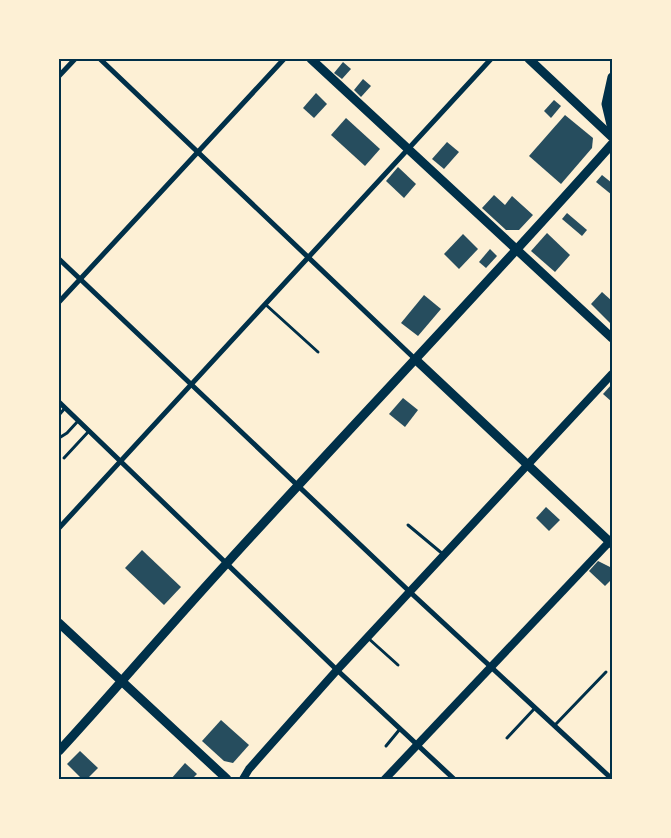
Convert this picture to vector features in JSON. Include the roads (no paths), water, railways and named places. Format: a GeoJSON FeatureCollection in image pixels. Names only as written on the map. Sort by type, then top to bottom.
{"type":"FeatureCollection","features":[{"type":"Feature","properties":{"kind":"main road"},"geometry":{"type":"LineString","coordinates":[[311,59],[612,338]]}},
{"type":"Feature","properties":{"kind":"main road"},"geometry":{"type":"LineString","coordinates":[[529,59],[612,137]]}},
{"type":"Feature","properties":{"kind":"main road"},"geometry":{"type":"LineString","coordinates":[[612,76],[606,104],[612,129]]}},
{"type":"Feature","properties":{"kind":"main road"},"geometry":{"type":"LineString","coordinates":[[59,751],[123,682],[226,564],[415,358],[518,250],[612,144]]}},
{"type":"Feature","properties":{"kind":"main road"},"geometry":{"type":"LineString","coordinates":[[415,358],[611,542]]}},
{"type":"Feature","properties":{"kind":"main road"},"geometry":{"type":"LineString","coordinates":[[59,623],[227,779]]}},
{"type":"Feature","properties":{"kind":"street"},"geometry":{"type":"LineString","coordinates":[[59,76],[75,59]]}},
{"type":"Feature","properties":{"kind":"street"},"geometry":{"type":"LineString","coordinates":[[100,59],[415,358]]}},
{"type":"Feature","properties":{"kind":"street"},"geometry":{"type":"LineString","coordinates":[[59,302],[284,59]]}},
{"type":"Feature","properties":{"kind":"street"},"geometry":{"type":"LineString","coordinates":[[59,528],[491,59]]}},
{"type":"Feature","properties":{"kind":"street"},"geometry":{"type":"LineString","coordinates":[[59,258],[298,487],[612,779]]}},
{"type":"Feature","properties":{"kind":"street"},"geometry":{"type":"LineString","coordinates":[[243,779],[249,769],[337,670],[612,374]]}},
{"type":"Feature","properties":{"kind":"street"},"geometry":{"type":"LineString","coordinates":[[59,402],[337,670],[454,779]]}},
{"type":"Feature","properties":{"kind":"street"},"geometry":{"type":"LineString","coordinates":[[385,779],[393,765],[417,745],[611,542]]}},
{"type":"Feature","properties":{"kind":"lane"},"geometry":{"type":"LineString","coordinates":[[264,304],[318,352]]}},
{"type":"Feature","properties":{"kind":"lane"},"geometry":{"type":"LineString","coordinates":[[59,415],[65,408]]}},
{"type":"Feature","properties":{"kind":"lane"},"geometry":{"type":"LineString","coordinates":[[59,438],[67,433],[78,421]]}},
{"type":"Feature","properties":{"kind":"lane"},"geometry":{"type":"LineString","coordinates":[[64,458],[89,432]]}},
{"type":"Feature","properties":{"kind":"lane"},"geometry":{"type":"LineString","coordinates":[[408,525],[444,555]]}},
{"type":"Feature","properties":{"kind":"lane"},"geometry":{"type":"LineString","coordinates":[[367,638],[398,665]]}},
{"type":"Feature","properties":{"kind":"lane"},"geometry":{"type":"LineString","coordinates":[[554,726],[606,672]]}},
{"type":"Feature","properties":{"kind":"lane"},"geometry":{"type":"LineString","coordinates":[[507,738],[535,708]]}},
{"type":"Feature","properties":{"kind":"lane"},"geometry":{"type":"LineString","coordinates":[[386,746],[400,729]]}}]}
